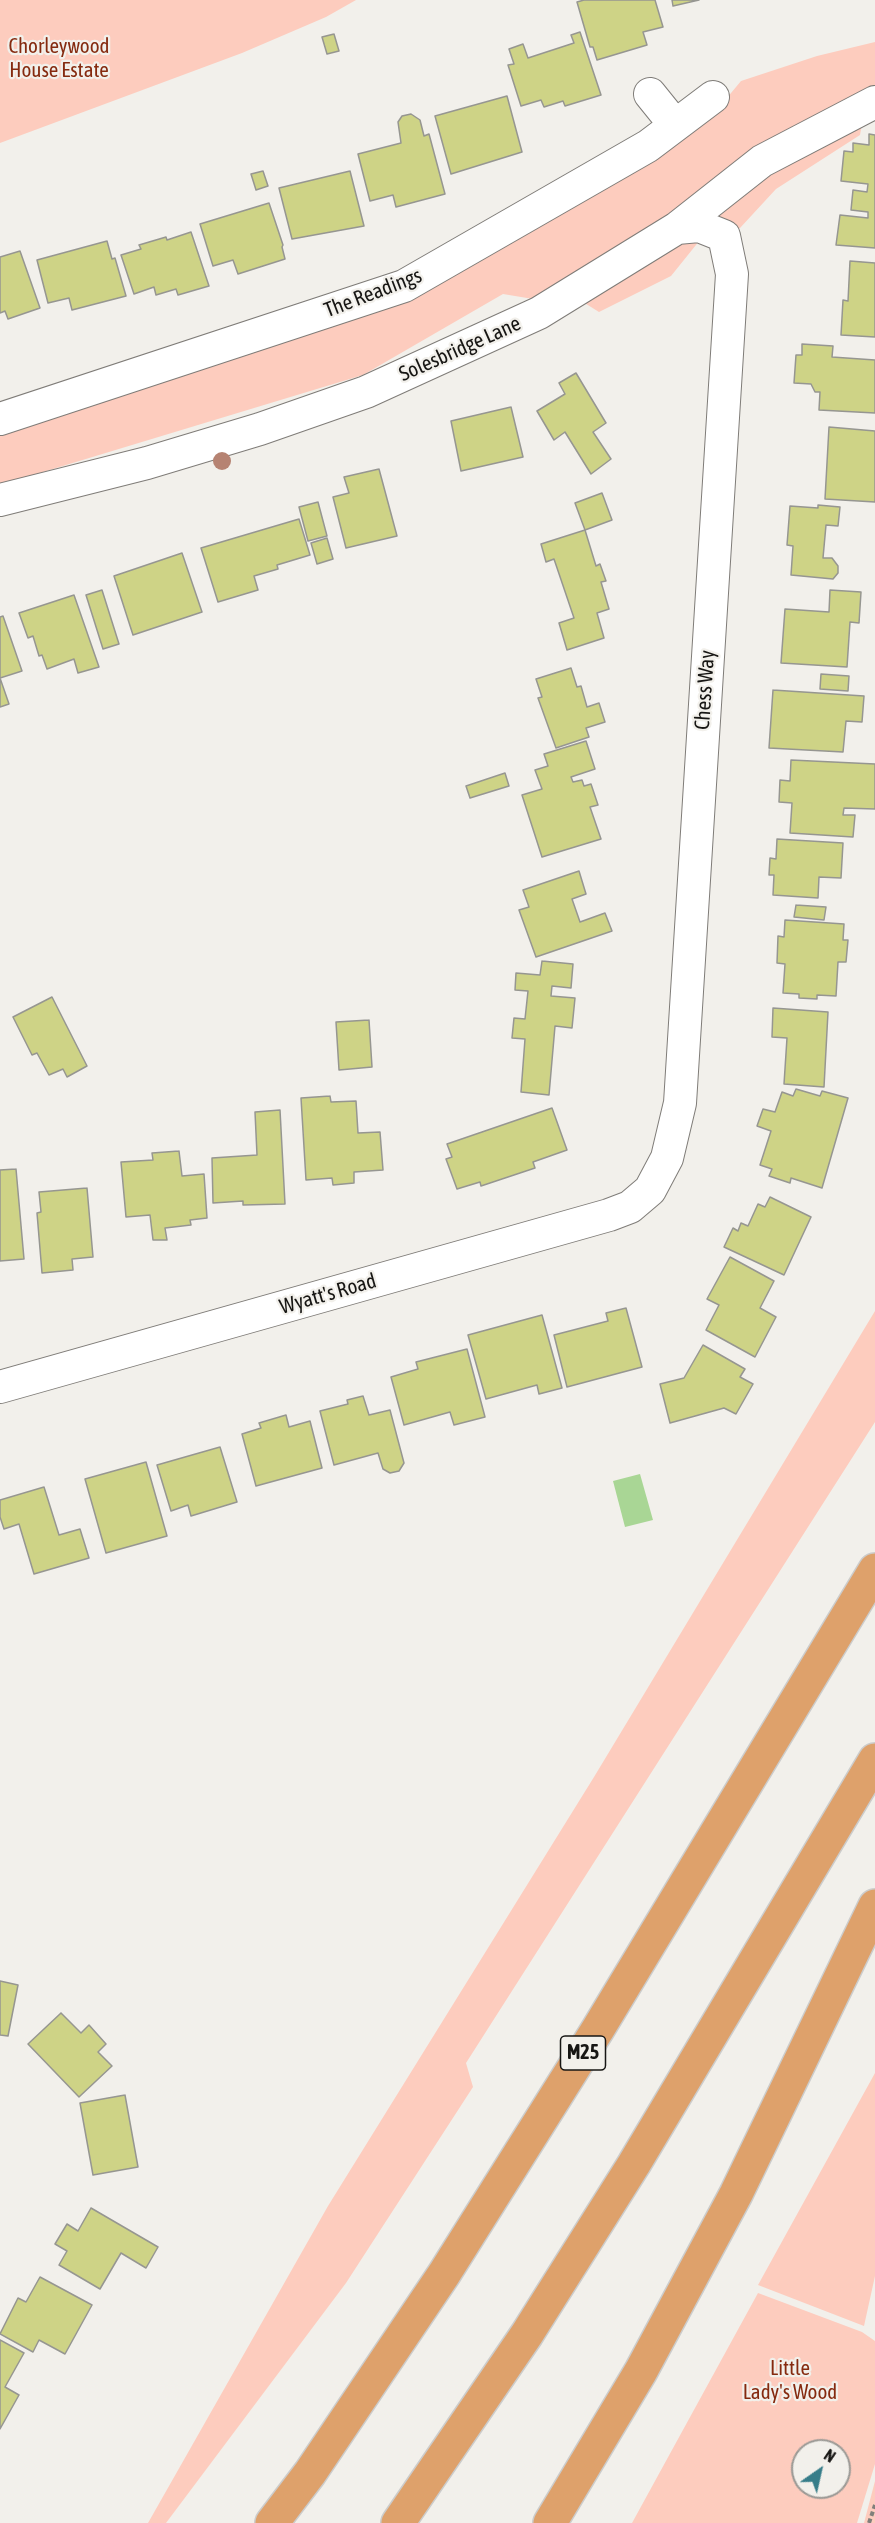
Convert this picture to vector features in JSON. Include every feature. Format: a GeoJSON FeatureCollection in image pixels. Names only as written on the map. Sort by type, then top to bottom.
{"type":"FeatureCollection","features":[{"type":"Feature","properties":{"kind":"highway","name":"M25"},"geometry":{"type":"LineString","coordinates":[[272,2523],[310,2473],[462,2245],[598,2029],[875,1570]]}},
{"type":"Feature","properties":{"kind":"highway"},"geometry":{"type":"LineString","coordinates":[[398,2523],[527,2334],[571,2264],[875,1760]]}},
{"type":"Feature","properties":{"kind":"highway"},"geometry":{"type":"LineString","coordinates":[[550,2523],[641,2371],[736,2194],[875,1906]]}},
{"type":"Feature","properties":{"kind":"street"},"geometry":{"type":"LineString","coordinates":[[650,94],[675,125]]}},
{"type":"Feature","properties":{"kind":"street","name":"The Readings"},"geometry":{"type":"LineString","coordinates":[[0,419],[404,286],[648,146],[713,97]]}},
{"type":"Feature","properties":{"kind":"street","name":"Solesbridge Lane"},"geometry":{"type":"LineString","coordinates":[[0,500],[147,463],[260,429],[366,392],[539,313],[677,228],[762,161],[875,102]]}},
{"type":"Feature","properties":{"kind":"street","name":"Chess Way"},"geometry":{"type":"LineString","coordinates":[[650,1190],[667,1158],[680,1102],[732,274],[724,236],[699,226],[677,228]]}},
{"type":"Feature","properties":{"kind":"street","name":"Wyatt's Road"},"geometry":{"type":"LineString","coordinates":[[0,1387],[609,1215],[630,1207],[650,1190]]}},
{"type":"Feature","properties":{"kind":"path"},"geometry":{"type":"LineString","coordinates":[[870,2523],[875,2505]]}},
{"type":"Feature","properties":{"kind":"green space","name":"Chorleywood House Estate"},"geometry":{"type":"Polygon","coordinates":[[[0,0],[356,0],[326,17],[242,53],[0,143],[0,0]]]}},
{"type":"Feature","properties":{"kind":"green space"},"geometry":{"type":"Polygon","coordinates":[[[875,42],[875,91],[867,95],[860,135],[776,189],[740,228],[700,240],[671,276],[599,312],[575,297],[533,299],[503,294],[363,375],[0,485],[0,427],[347,313],[716,111],[741,81],[817,56],[875,42]]]}},
{"type":"Feature","properties":{"kind":"green space"},"geometry":{"type":"Polygon","coordinates":[[[875,1311],[875,1422],[466,2063],[473,2087],[346,2283],[166,2523],[148,2523],[328,2206],[594,1777],[875,1311]]]}},
{"type":"Feature","properties":{"kind":"green space"},"geometry":{"type":"Polygon","coordinates":[[[875,2073],[875,2276],[864,2326],[758,2285],[875,2073]]]}},
{"type":"Feature","properties":{"kind":"green space","name":"Little Lady's Wood"},"geometry":{"type":"Polygon","coordinates":[[[758,2293],[862,2332],[875,2341],[875,2464],[857,2523],[632,2523],[758,2293]]]}},
{"type":"Feature","properties":{"kind":"green space"},"geometry":{"type":"Polygon","coordinates":[[[875,2481],[875,2523],[864,2523],[875,2481]]]}},
{"type":"Feature","properties":{"kind":"shaded area"},"geometry":{"type":"Polygon","coordinates":[[[640,1474],[653,1520],[625,1527],[613,1481],[640,1474]]]}},
{"type":"Feature","properties":{"kind":"building"},"geometry":{"type":"Polygon","coordinates":[[[584,0],[655,0],[663,27],[643,32],[647,45],[597,60],[593,47],[590,47],[577,2],[584,0]]]}},
{"type":"Feature","properties":{"kind":"building"},"geometry":{"type":"Polygon","coordinates":[[[672,0],[699,0],[673,6],[672,0]]]}},
{"type":"Feature","properties":{"kind":"building"},"geometry":{"type":"Polygon","coordinates":[[[580,32],[601,95],[565,106],[563,101],[544,107],[541,100],[521,106],[508,65],[514,64],[509,49],[523,44],[528,58],[574,43],[571,35],[580,32]]]}},
{"type":"Feature","properties":{"kind":"building"},"geometry":{"type":"Polygon","coordinates":[[[334,34],[339,51],[327,54],[322,37],[334,34]]]}},
{"type":"Feature","properties":{"kind":"building"},"geometry":{"type":"Polygon","coordinates":[[[507,96],[522,152],[451,174],[435,116],[507,96]]]}},
{"type":"Feature","properties":{"kind":"building"},"geometry":{"type":"Polygon","coordinates":[[[411,114],[420,120],[424,136],[429,134],[445,194],[396,207],[393,195],[370,201],[358,154],[401,143],[398,122],[402,116],[411,114]]]}},
{"type":"Feature","properties":{"kind":"building"},"geometry":{"type":"Polygon","coordinates":[[[869,134],[875,135],[875,248],[836,245],[840,215],[868,218],[868,212],[851,210],[853,190],[867,192],[868,184],[841,181],[844,151],[853,152],[853,143],[869,145],[869,134]]]}},
{"type":"Feature","properties":{"kind":"building"},"geometry":{"type":"Polygon","coordinates":[[[263,171],[268,186],[256,190],[251,174],[263,171]]]}},
{"type":"Feature","properties":{"kind":"building"},"geometry":{"type":"Polygon","coordinates":[[[350,171],[364,226],[292,239],[279,188],[350,171]]]}},
{"type":"Feature","properties":{"kind":"building"},"geometry":{"type":"Polygon","coordinates":[[[269,203],[283,245],[285,259],[238,274],[233,260],[213,266],[200,224],[269,203]]]}},
{"type":"Feature","properties":{"kind":"building"},"geometry":{"type":"Polygon","coordinates":[[[191,232],[209,286],[178,295],[176,289],[156,295],[154,287],[134,294],[121,255],[141,249],[139,245],[166,237],[167,240],[191,232]]]}},
{"type":"Feature","properties":{"kind":"building"},"geometry":{"type":"Polygon","coordinates":[[[107,241],[112,259],[115,258],[126,296],[72,310],[69,298],[48,303],[37,260],[107,241]]]}},
{"type":"Feature","properties":{"kind":"building"},"geometry":{"type":"Polygon","coordinates":[[[20,251],[40,308],[8,319],[5,311],[0,313],[0,257],[20,251]]]}},
{"type":"Feature","properties":{"kind":"building"},"geometry":{"type":"Polygon","coordinates":[[[850,261],[875,263],[875,337],[841,335],[843,300],[848,301],[850,261]]]}},
{"type":"Feature","properties":{"kind":"building"},"geometry":{"type":"Polygon","coordinates":[[[802,344],[833,346],[832,357],[875,360],[875,413],[819,410],[820,392],[815,392],[811,384],[794,383],[796,355],[802,355],[802,344]]]}},
{"type":"Feature","properties":{"kind":"building"},"geometry":{"type":"Polygon","coordinates":[[[576,373],[606,423],[593,432],[611,459],[591,474],[565,432],[554,440],[537,411],[565,394],[559,383],[576,373]]]}},
{"type":"Feature","properties":{"kind":"building"},"geometry":{"type":"Polygon","coordinates":[[[511,407],[523,457],[461,471],[451,421],[511,407]]]}},
{"type":"Feature","properties":{"kind":"building"},"geometry":{"type":"Polygon","coordinates":[[[829,427],[875,431],[875,502],[825,499],[829,427]]]}},
{"type":"Feature","properties":{"kind":"building"},"geometry":{"type":"Polygon","coordinates":[[[379,469],[397,536],[346,548],[333,497],[349,493],[344,477],[379,469]]]}},
{"type":"Feature","properties":{"kind":"building"},"geometry":{"type":"Polygon","coordinates":[[[602,493],[612,520],[585,530],[575,503],[602,493]]]}},
{"type":"Feature","properties":{"kind":"building"},"geometry":{"type":"Polygon","coordinates":[[[318,502],[327,536],[308,541],[299,507],[318,502]]]}},
{"type":"Feature","properties":{"kind":"building"},"geometry":{"type":"Polygon","coordinates":[[[818,505],[840,507],[838,526],[826,525],[823,558],[832,558],[838,566],[838,573],[833,579],[791,575],[793,546],[787,545],[790,506],[818,508],[818,505]]]}},
{"type":"Feature","properties":{"kind":"building"},"geometry":{"type":"Polygon","coordinates":[[[299,519],[310,555],[277,565],[278,569],[254,576],[258,590],[218,602],[201,548],[299,519]]]}},
{"type":"Feature","properties":{"kind":"building"},"geometry":{"type":"Polygon","coordinates":[[[585,530],[596,566],[600,564],[606,581],[601,582],[609,609],[597,613],[604,638],[567,650],[559,623],[574,618],[554,559],[546,562],[541,544],[585,530]]]}},
{"type":"Feature","properties":{"kind":"building"},"geometry":{"type":"Polygon","coordinates":[[[327,538],[333,559],[317,564],[311,543],[327,538]]]}},
{"type":"Feature","properties":{"kind":"building"},"geometry":{"type":"Polygon","coordinates":[[[182,553],[202,612],[133,635],[114,576],[182,553]]]}},
{"type":"Feature","properties":{"kind":"building"},"geometry":{"type":"Polygon","coordinates":[[[102,590],[119,644],[103,649],[86,595],[102,590]]]}},
{"type":"Feature","properties":{"kind":"building"},"geometry":{"type":"Polygon","coordinates":[[[830,590],[861,592],[859,623],[850,622],[847,667],[781,663],[785,609],[829,612],[830,590]]]}},
{"type":"Feature","properties":{"kind":"building"},"geometry":{"type":"Polygon","coordinates":[[[74,595],[99,667],[78,673],[74,659],[47,669],[42,655],[39,656],[33,636],[28,638],[19,613],[74,595]]]}},
{"type":"Feature","properties":{"kind":"building"},"geometry":{"type":"Polygon","coordinates":[[[3,616],[22,671],[0,678],[0,617],[3,616]]]}},
{"type":"Feature","properties":{"kind":"building"},"geometry":{"type":"Polygon","coordinates":[[[571,668],[577,687],[581,686],[587,707],[599,703],[605,722],[586,728],[589,737],[556,748],[538,698],[542,697],[536,679],[571,668]]]}},
{"type":"Feature","properties":{"kind":"building"},"geometry":{"type":"Polygon","coordinates":[[[821,674],[849,676],[848,691],[820,689],[821,674]]]}},
{"type":"Feature","properties":{"kind":"building"},"geometry":{"type":"Polygon","coordinates":[[[0,678],[9,704],[0,707],[0,678]]]}},
{"type":"Feature","properties":{"kind":"building"},"geometry":{"type":"Polygon","coordinates":[[[773,690],[864,696],[862,722],[846,721],[843,752],[769,748],[773,690]]]}},
{"type":"Feature","properties":{"kind":"building"},"geometry":{"type":"Polygon","coordinates":[[[586,741],[595,769],[571,777],[573,782],[582,780],[584,786],[591,784],[598,805],[590,807],[601,839],[542,857],[522,795],[542,789],[535,770],[548,766],[544,754],[586,741]]]}},
{"type":"Feature","properties":{"kind":"building"},"geometry":{"type":"Polygon","coordinates":[[[791,760],[875,764],[875,809],[844,808],[843,815],[855,815],[853,837],[790,833],[792,803],[779,802],[780,780],[790,781],[791,760]]]}},
{"type":"Feature","properties":{"kind":"building"},"geometry":{"type":"Polygon","coordinates":[[[505,773],[509,786],[470,798],[466,786],[505,773]]]}},
{"type":"Feature","properties":{"kind":"building"},"geometry":{"type":"Polygon","coordinates":[[[777,839],[843,843],[841,878],[819,877],[818,898],[773,895],[774,875],[769,875],[770,858],[776,859],[777,839]]]}},
{"type":"Feature","properties":{"kind":"building"},"geometry":{"type":"Polygon","coordinates":[[[579,871],[586,894],[572,899],[580,922],[605,913],[612,931],[536,957],[519,910],[529,907],[523,890],[579,871]]]}},
{"type":"Feature","properties":{"kind":"building"},"geometry":{"type":"Polygon","coordinates":[[[796,905],[826,907],[824,920],[794,917],[796,905]]]}},
{"type":"Feature","properties":{"kind":"building"},"geometry":{"type":"Polygon","coordinates":[[[785,920],[844,924],[843,940],[848,940],[846,962],[838,962],[836,996],[817,995],[817,999],[799,998],[799,994],[783,993],[785,964],[777,963],[778,936],[784,937],[785,920]]]}},
{"type":"Feature","properties":{"kind":"building"},"geometry":{"type":"Polygon","coordinates":[[[542,961],[573,964],[571,988],[552,986],[551,996],[575,998],[572,1028],[555,1026],[549,1095],[521,1092],[525,1039],[512,1038],[514,1018],[525,1019],[528,991],[515,990],[516,973],[540,975],[542,961]]]}},
{"type":"Feature","properties":{"kind":"building"},"geometry":{"type":"Polygon","coordinates":[[[52,997],[87,1066],[67,1077],[63,1069],[49,1075],[37,1053],[32,1055],[13,1017],[52,997]]]}},
{"type":"Feature","properties":{"kind":"building"},"geometry":{"type":"Polygon","coordinates":[[[773,1008],[828,1012],[824,1087],[784,1084],[787,1038],[772,1037],[773,1008]]]}},
{"type":"Feature","properties":{"kind":"building"},"geometry":{"type":"Polygon","coordinates":[[[369,1020],[372,1067],[339,1070],[336,1022],[369,1020]]]}},
{"type":"Feature","properties":{"kind":"building"},"geometry":{"type":"Polygon","coordinates":[[[796,1089],[820,1096],[822,1091],[848,1098],[822,1188],[791,1178],[790,1183],[769,1176],[772,1169],[760,1165],[771,1131],[757,1126],[763,1109],[775,1112],[782,1092],[793,1096],[796,1089]]]}},
{"type":"Feature","properties":{"kind":"building"},"geometry":{"type":"Polygon","coordinates":[[[330,1096],[331,1102],[356,1101],[358,1133],[380,1132],[383,1170],[354,1172],[354,1183],[333,1185],[332,1178],[306,1180],[301,1098],[330,1096]]]}},
{"type":"Feature","properties":{"kind":"building"},"geometry":{"type":"Polygon","coordinates":[[[552,1108],[567,1150],[533,1162],[535,1168],[481,1186],[480,1182],[457,1189],[446,1159],[452,1157],[447,1144],[552,1108]]]}},
{"type":"Feature","properties":{"kind":"building"},"geometry":{"type":"Polygon","coordinates":[[[280,1110],[285,1204],[243,1205],[243,1201],[213,1203],[212,1158],[257,1155],[255,1112],[280,1110]]]}},
{"type":"Feature","properties":{"kind":"building"},"geometry":{"type":"Polygon","coordinates":[[[179,1151],[182,1176],[204,1174],[207,1218],[190,1220],[191,1225],[165,1228],[167,1240],[153,1240],[150,1215],[126,1217],[121,1162],[153,1160],[152,1153],[179,1151]]]}},
{"type":"Feature","properties":{"kind":"building"},"geometry":{"type":"Polygon","coordinates":[[[16,1169],[24,1259],[0,1261],[0,1170],[16,1169]]]}},
{"type":"Feature","properties":{"kind":"building"},"geometry":{"type":"Polygon","coordinates":[[[87,1188],[93,1257],[72,1259],[73,1270],[42,1273],[37,1213],[41,1212],[39,1192],[87,1188]]]}},
{"type":"Feature","properties":{"kind":"building"},"geometry":{"type":"Polygon","coordinates":[[[770,1197],[811,1217],[784,1275],[724,1247],[733,1228],[738,1231],[741,1223],[748,1226],[758,1204],[765,1207],[770,1197]]]}},
{"type":"Feature","properties":{"kind":"building"},"geometry":{"type":"Polygon","coordinates":[[[730,1257],[774,1281],[760,1308],[776,1317],[755,1357],[706,1330],[719,1305],[707,1299],[730,1257]]]}},
{"type":"Feature","properties":{"kind":"building"},"geometry":{"type":"Polygon","coordinates":[[[626,1308],[642,1367],[567,1387],[554,1335],[608,1321],[606,1313],[626,1308]]]}},
{"type":"Feature","properties":{"kind":"building"},"geometry":{"type":"Polygon","coordinates":[[[542,1315],[562,1388],[539,1394],[537,1385],[486,1399],[468,1335],[542,1315]]]}},
{"type":"Feature","properties":{"kind":"building"},"geometry":{"type":"Polygon","coordinates":[[[703,1345],[745,1369],[740,1377],[753,1384],[736,1414],[724,1408],[670,1423],[660,1384],[684,1378],[703,1345]]]}},
{"type":"Feature","properties":{"kind":"building"},"geometry":{"type":"Polygon","coordinates":[[[467,1349],[485,1417],[454,1425],[450,1412],[404,1425],[391,1377],[418,1369],[416,1362],[467,1349]]]}},
{"type":"Feature","properties":{"kind":"building"},"geometry":{"type":"Polygon","coordinates":[[[363,1396],[369,1415],[390,1410],[404,1463],[399,1471],[390,1473],[383,1469],[378,1453],[334,1465],[320,1411],[348,1404],[347,1400],[363,1396]]]}},
{"type":"Feature","properties":{"kind":"building"},"geometry":{"type":"Polygon","coordinates":[[[286,1415],[289,1427],[310,1421],[322,1468],[256,1486],[242,1434],[261,1428],[259,1423],[286,1415]]]}},
{"type":"Feature","properties":{"kind":"building"},"geometry":{"type":"Polygon","coordinates":[[[220,1447],[237,1502],[191,1516],[188,1505],[171,1511],[157,1465],[220,1447]]]}},
{"type":"Feature","properties":{"kind":"building"},"geometry":{"type":"Polygon","coordinates":[[[146,1462],[167,1536],[106,1553],[85,1479],[146,1462]]]}},
{"type":"Feature","properties":{"kind":"building"},"geometry":{"type":"Polygon","coordinates":[[[44,1487],[59,1535],[80,1529],[89,1558],[34,1574],[19,1524],[4,1529],[0,1517],[0,1500],[44,1487]]]}},
{"type":"Feature","properties":{"kind":"building"},"geometry":{"type":"Polygon","coordinates":[[[0,1981],[18,1985],[8,2036],[0,2035],[0,1981]]]}},
{"type":"Feature","properties":{"kind":"building"},"geometry":{"type":"Polygon","coordinates":[[[61,2013],[81,2033],[89,2025],[106,2044],[98,2052],[112,2066],[79,2097],[28,2044],[61,2013]]]}},
{"type":"Feature","properties":{"kind":"building"},"geometry":{"type":"Polygon","coordinates":[[[125,2095],[138,2167],[93,2175],[80,2103],[125,2095]]]}},
{"type":"Feature","properties":{"kind":"building"},"geometry":{"type":"Polygon","coordinates":[[[91,2208],[158,2247],[146,2268],[121,2253],[100,2289],[59,2265],[67,2251],[55,2244],[67,2224],[78,2231],[91,2208]]]}},
{"type":"Feature","properties":{"kind":"building"},"geometry":{"type":"Polygon","coordinates":[[[40,2277],[92,2305],[65,2354],[39,2340],[33,2352],[0,2334],[18,2298],[26,2302],[40,2277]]]}},
{"type":"Feature","properties":{"kind":"building"},"geometry":{"type":"Polygon","coordinates":[[[0,2340],[24,2353],[5,2387],[19,2395],[0,2429],[0,2340]]]}}]}
